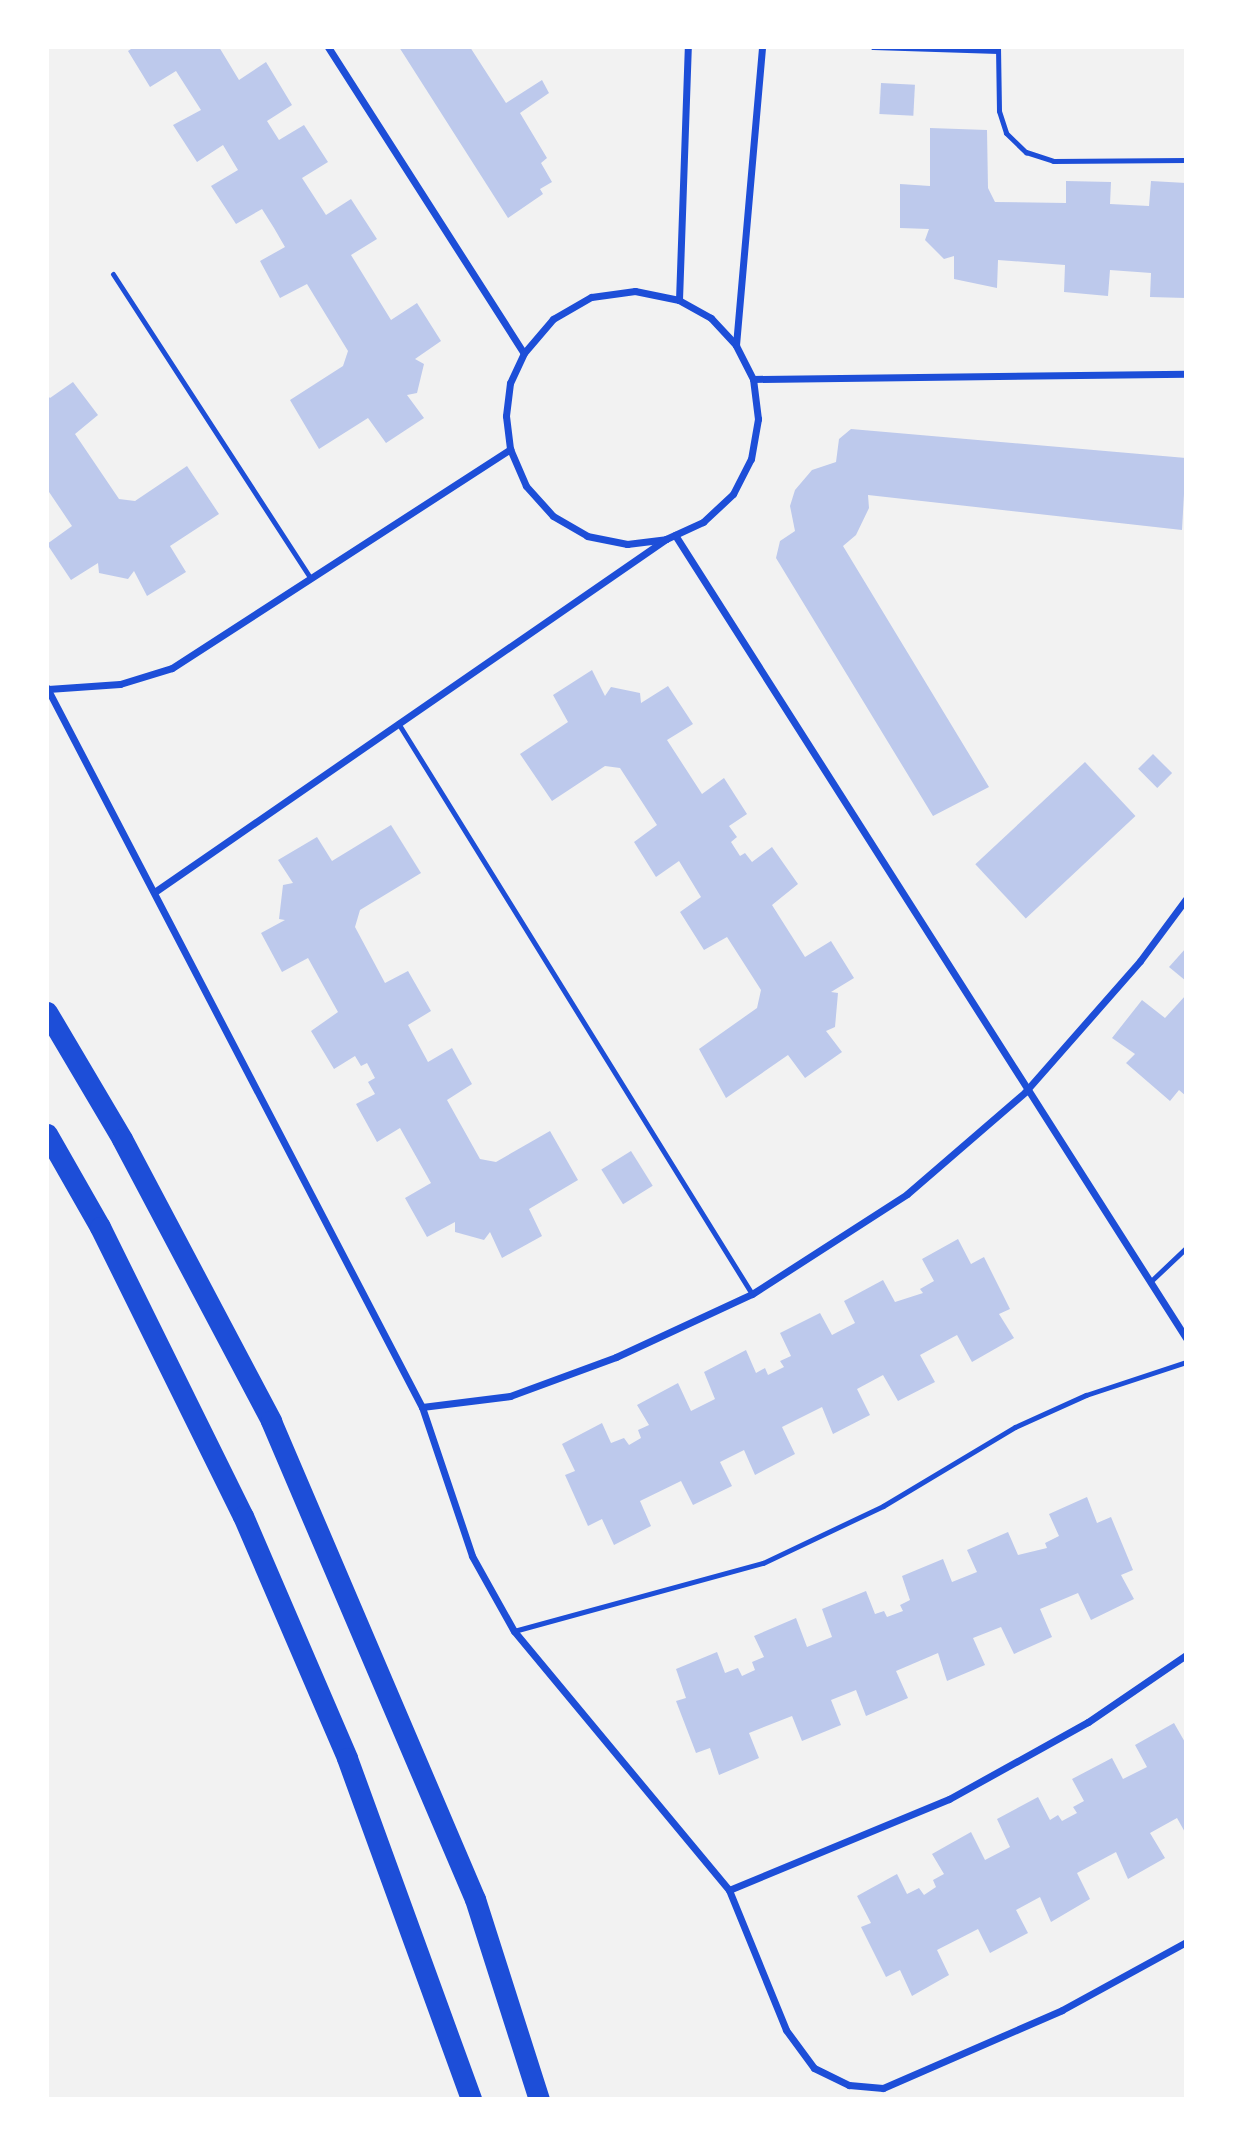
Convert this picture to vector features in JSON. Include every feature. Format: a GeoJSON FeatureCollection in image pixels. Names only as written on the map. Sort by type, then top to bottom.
{"type":"FeatureCollection","features":[{"type":"Feature","properties":{"kind":"highway"},"geometry":{"type":"LineString","coordinates":[[47,1012],[122,1139],[271,1421],[475,1899],[539,2099]]}},
{"type":"Feature","properties":{"kind":"highway"},"geometry":{"type":"LineString","coordinates":[[47,1134],[100,1227],[243,1516],[348,1758],[471,2099]]}},
{"type":"Feature","properties":{"kind":"street"},"geometry":{"type":"LineString","coordinates":[[328,47],[524,353]]}},
{"type":"Feature","properties":{"kind":"street"},"geometry":{"type":"LineString","coordinates":[[679,300],[688,47]]}},
{"type":"Feature","properties":{"kind":"street"},"geometry":{"type":"LineString","coordinates":[[736,345],[762,47]]}},
{"type":"Feature","properties":{"kind":"street"},"geometry":{"type":"LineString","coordinates":[[156,891],[666,539],[703,522],[733,494],[751,459],[758,419],[752,379],[736,345],[711,318],[679,300],[635,291],[591,297],[553,319],[524,353],[510,383],[506,416],[510,449],[526,486],[553,516],[587,536],[627,544],[666,539]]}},
{"type":"Feature","properties":{"kind":"street"},"geometry":{"type":"LineString","coordinates":[[752,379],[1186,374]]}},
{"type":"Feature","properties":{"kind":"street"},"geometry":{"type":"LineString","coordinates":[[510,449],[172,668],[120,684],[47,689],[156,891],[422,1407],[472,1556],[514,1631],[729,1890],[786,2030],[814,2068],[849,2085],[883,2088],[939,2067],[1062,2010],[1186,1942]]}},
{"type":"Feature","properties":{"kind":"street"},"geometry":{"type":"LineString","coordinates":[[675,535],[1026,1092],[1186,1338]]}},
{"type":"Feature","properties":{"kind":"street"},"geometry":{"type":"LineString","coordinates":[[422,1407],[510,1396],[616,1357],[752,1294],[907,1194],[1026,1092],[1140,961],[1186,899]]}},
{"type":"Feature","properties":{"kind":"street"},"geometry":{"type":"LineString","coordinates":[[729,1890],[949,1799],[1088,1722],[1186,1655]]}},
{"type":"Feature","properties":{"kind":"lane"},"geometry":{"type":"LineString","coordinates":[[873,47],[998,49],[999,111],[1006,133],[1026,152],[1053,162],[1186,160]]}},
{"type":"Feature","properties":{"kind":"lane"},"geometry":{"type":"LineString","coordinates":[[113,274],[310,577]]}},
{"type":"Feature","properties":{"kind":"lane"},"geometry":{"type":"LineString","coordinates":[[398,723],[752,1294]]}},
{"type":"Feature","properties":{"kind":"lane"},"geometry":{"type":"LineString","coordinates":[[1149,1282],[1186,1248]]}},
{"type":"Feature","properties":{"kind":"lane"},"geometry":{"type":"LineString","coordinates":[[514,1631],[763,1563],[883,1506],[1015,1427],[1086,1395],[1186,1362]]}},
{"type":"Feature","properties":{"kind":"building"},"geometry":{"type":"Polygon","coordinates":[[[134,47],[219,47],[239,80],[266,62],[292,105],[267,121],[279,140],[304,125],[328,162],[302,178],[326,215],[351,199],[377,239],[351,255],[391,320],[417,303],[441,341],[415,359],[424,364],[417,393],[407,395],[424,418],[386,443],[368,418],[319,449],[290,400],[343,366],[348,351],[307,284],[280,298],[260,261],[285,247],[274,228],[262,209],[236,224],[211,186],[238,170],[223,145],[197,162],[173,125],[201,110],[176,71],[150,87],[128,51],[134,47]]]}},
{"type":"Feature","properties":{"kind":"building"},"geometry":{"type":"Polygon","coordinates":[[[399,47],[470,47],[506,103],[542,80],[549,93],[520,113],[547,158],[541,163],[552,182],[540,189],[543,194],[508,218],[399,47]]]}},
{"type":"Feature","properties":{"kind":"building"},"geometry":{"type":"Polygon","coordinates":[[[881,83],[915,85],[913,116],[879,114],[881,83]]]}},
{"type":"Feature","properties":{"kind":"building"},"geometry":{"type":"Polygon","coordinates":[[[930,128],[987,130],[988,188],[995,202],[1066,203],[1066,181],[1111,182],[1110,204],[1149,206],[1151,181],[1186,183],[1186,298],[1150,297],[1151,273],[1110,270],[1108,296],[1064,292],[1065,265],[998,260],[997,288],[954,279],[954,256],[944,259],[925,240],[929,229],[900,228],[900,184],[930,186],[930,128]]]}},
{"type":"Feature","properties":{"kind":"building"},"geometry":{"type":"Polygon","coordinates":[[[73,382],[98,415],[75,434],[119,499],[135,501],[187,466],[219,514],[170,546],[186,572],[147,596],[134,571],[128,579],[99,573],[98,563],[71,580],[47,544],[72,526],[47,489],[47,395],[50,398],[73,382]]]}},
{"type":"Feature","properties":{"kind":"building"},"geometry":{"type":"Polygon","coordinates":[[[851,429],[1186,458],[1182,530],[868,495],[869,508],[856,535],[843,546],[989,787],[933,816],[776,558],[780,541],[795,531],[790,506],[795,490],[812,470],[836,462],[839,439],[851,429]]]}},
{"type":"Feature","properties":{"kind":"building"},"geometry":{"type":"Polygon","coordinates":[[[592,670],[605,696],[611,687],[640,693],[641,703],[668,686],[693,724],[667,740],[702,794],[724,778],[747,814],[729,826],[737,837],[731,842],[740,856],[745,853],[752,862],[772,847],[798,884],[772,905],[805,957],[831,941],[854,978],[831,992],[838,993],[835,1027],[826,1031],[842,1052],[805,1078],[788,1055],[726,1098],[699,1049],[757,1008],[761,990],[727,937],[704,950],[680,912],[701,897],[679,861],[656,877],[634,842],[657,825],[620,768],[605,766],[552,801],[520,754],[568,722],[553,695],[592,670]]]}},
{"type":"Feature","properties":{"kind":"building"},"geometry":{"type":"Polygon","coordinates":[[[1153,754],[1172,773],[1157,788],[1138,769],[1153,754]]]}},
{"type":"Feature","properties":{"kind":"building"},"geometry":{"type":"Polygon","coordinates":[[[1085,762],[1135,816],[1026,918],[975,864],[1085,762]]]}},
{"type":"Feature","properties":{"kind":"building"},"geometry":{"type":"Polygon","coordinates":[[[391,825],[421,873],[360,910],[355,927],[385,983],[408,971],[431,1011],[408,1025],[428,1062],[452,1048],[472,1084],[447,1100],[480,1159],[496,1162],[550,1131],[578,1180],[529,1209],[542,1236],[502,1258],[490,1232],[484,1240],[455,1232],[455,1222],[427,1237],[405,1198],[431,1183],[400,1128],[377,1142],[356,1104],[375,1094],[368,1082],[375,1078],[367,1063],[361,1066],[355,1056],[334,1069],[311,1031],[338,1012],[308,958],[282,972],[261,933],[285,920],[279,919],[283,885],[293,883],[278,860],[317,837],[332,861],[391,825]]]}},
{"type":"Feature","properties":{"kind":"building"},"geometry":{"type":"Polygon","coordinates":[[[1186,948],[1186,981],[1169,967],[1186,948]]]}},
{"type":"Feature","properties":{"kind":"building"},"geometry":{"type":"Polygon","coordinates":[[[1186,995],[1186,1096],[1179,1090],[1170,1101],[1126,1063],[1135,1054],[1112,1038],[1142,1000],[1165,1018],[1186,995]]]}},
{"type":"Feature","properties":{"kind":"building"},"geometry":{"type":"Polygon","coordinates":[[[631,1151],[653,1186],[623,1204],[601,1170],[631,1151]]]}},
{"type":"Feature","properties":{"kind":"building"},"geometry":{"type":"Polygon","coordinates":[[[958,1239],[971,1264],[984,1257],[1010,1309],[999,1314],[1014,1338],[972,1362],[957,1335],[920,1355],[935,1382],[898,1401],[883,1375],[857,1389],[870,1415],[833,1434],[822,1407],[782,1427],[795,1454],[755,1475],[744,1450],[720,1462],[732,1486],[693,1505],[681,1481],[640,1501],[651,1526],[614,1545],[602,1519],[588,1526],[565,1475],[575,1471],[562,1444],[602,1423],[611,1443],[624,1438],[629,1445],[641,1438],[638,1430],[649,1425],[637,1405],[678,1383],[691,1411],[715,1399],[704,1372],[746,1350],[756,1373],[765,1368],[768,1375],[784,1367],[780,1361],[791,1356],[780,1333],[820,1313],[832,1335],[855,1323],[844,1301],[883,1280],[895,1302],[923,1293],[920,1289],[934,1281],[922,1259],[958,1239]]]}},
{"type":"Feature","properties":{"kind":"building"},"geometry":{"type":"Polygon","coordinates":[[[1087,1497],[1097,1523],[1111,1517],[1133,1570],[1121,1575],[1134,1599],[1091,1620],[1078,1593],[1040,1609],[1052,1637],[1014,1654],[1001,1627],[973,1638],[985,1665],[947,1681],[938,1653],[896,1671],[908,1698],[866,1716],[856,1690],[831,1700],[841,1725],[802,1741],[792,1716],[749,1733],[759,1758],[719,1775],[710,1748],[696,1753],[676,1701],[686,1698],[676,1669],[717,1652],[725,1673],[738,1668],[742,1676],[755,1670],[752,1662],[764,1657],[754,1636],[796,1618],[807,1647],[832,1637],[822,1609],[866,1591],[875,1614],[884,1611],[887,1617],[903,1611],[900,1605],[910,1600],[902,1576],[943,1559],[952,1582],[977,1572],[967,1550],[1008,1532],[1018,1555],[1047,1548],[1045,1543],[1059,1536],[1049,1514],[1087,1497]]]}},
{"type":"Feature","properties":{"kind":"building"},"geometry":{"type":"Polygon","coordinates":[[[1174,1723],[1186,1744],[1186,1834],[1177,1818],[1150,1833],[1165,1858],[1128,1879],[1116,1852],[1077,1873],[1090,1899],[1051,1922],[1040,1897],[1016,1910],[1028,1933],[990,1953],[978,1929],[937,1950],[949,1975],[912,1996],[900,1970],[886,1977],[861,1927],[871,1923],[857,1896],[897,1874],[907,1894],[919,1888],[924,1895],[936,1887],[933,1880],[944,1874],[932,1854],[971,1832],[985,1860],[1010,1847],[997,1819],[1038,1797],[1050,1820],[1058,1815],[1062,1821],[1077,1813],[1073,1807],[1084,1801],[1072,1779],[1112,1758],[1123,1779],[1147,1767],[1135,1745],[1174,1723]]]}}]}
